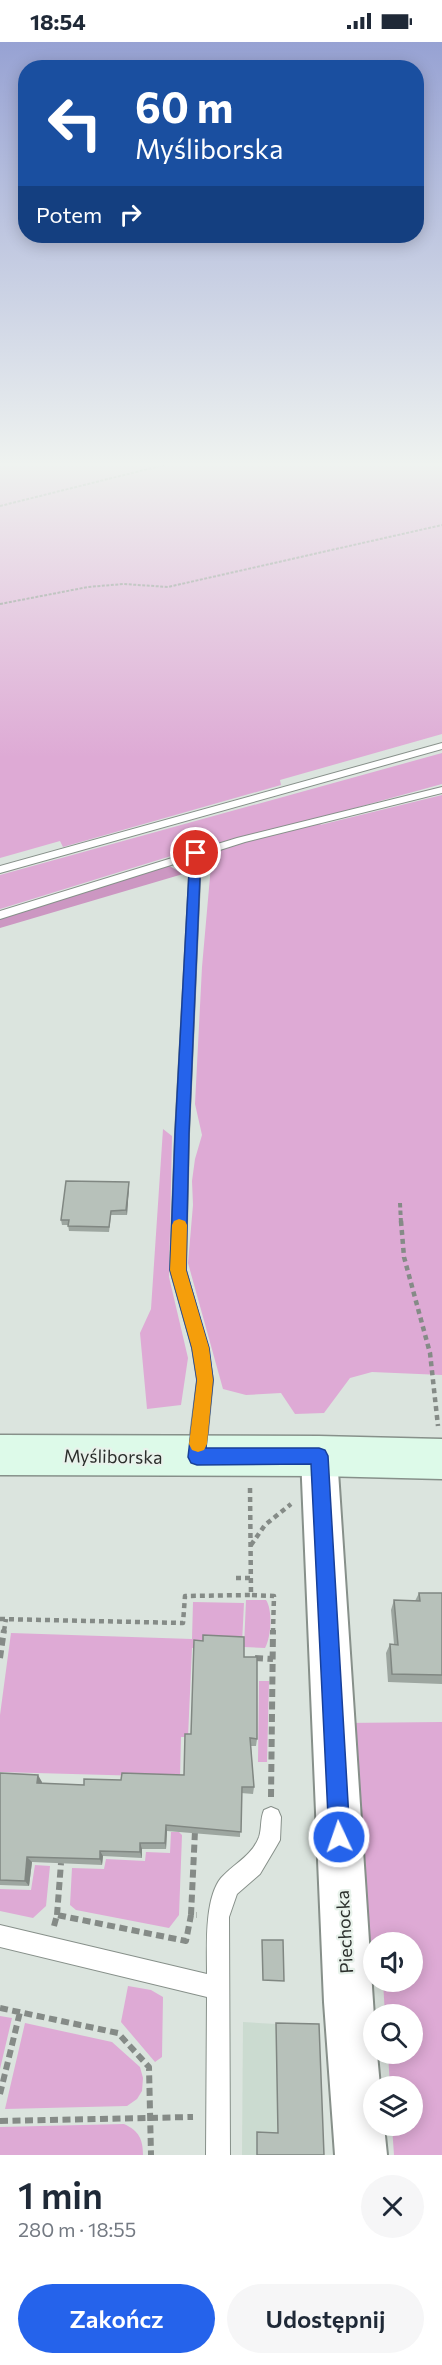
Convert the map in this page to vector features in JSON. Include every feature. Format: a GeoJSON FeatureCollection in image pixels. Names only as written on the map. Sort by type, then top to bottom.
{"type":"FeatureCollection","features":[{"type":"Feature","properties":{"kind":"street","name":"Myśliborska"},"geometry":{"type":"LineString","coordinates":[[0,1455],[197,1457],[320,1470],[442,1459]]}},
{"type":"Feature","properties":{"kind":"street","name":"Piechocka"},"geometry":{"type":"LineString","coordinates":[[320,1470],[347,1990],[361,2155]]}},
{"type":"Feature","properties":{"kind":"lane"},"geometry":{"type":"LineString","coordinates":[[0,870],[442,746]]}},
{"type":"Feature","properties":{"kind":"lane"},"geometry":{"type":"LineString","coordinates":[[0,915],[196,853],[442,790]]}},
{"type":"Feature","properties":{"kind":"lane"},"geometry":{"type":"LineString","coordinates":[[196,853],[182,1134],[178,1270],[200,1348],[205,1380],[197,1457]]}},
{"type":"Feature","properties":{"kind":"lane"},"geometry":{"type":"LineString","coordinates":[[218,2155],[219,1917],[228,1887],[252,1866],[269,1840],[271,1817]]}},
{"type":"Feature","properties":{"kind":"lane"},"geometry":{"type":"LineString","coordinates":[[0,1936],[218,1988]]}},
{"type":"Feature","properties":{"kind":"path"},"geometry":{"type":"LineString","coordinates":[[0,604],[88,587],[124,584],[168,587],[285,561]]}},
{"type":"Feature","properties":{"kind":"path"},"geometry":{"type":"LineString","coordinates":[[400,1203],[404,1257],[430,1353],[442,1459]]}},
{"type":"Feature","properties":{"kind":"path"},"geometry":{"type":"LineString","coordinates":[[250,1546],[265,1525],[320,1470]]}},
{"type":"Feature","properties":{"kind":"path"},"geometry":{"type":"LineString","coordinates":[[250,1475],[251,1595]]}},
{"type":"Feature","properties":{"kind":"path"},"geometry":{"type":"LineString","coordinates":[[236,1578],[251,1578]]}},
{"type":"Feature","properties":{"kind":"path"},"geometry":{"type":"LineString","coordinates":[[0,1658],[3,1619],[183,1623],[185,1596],[274,1596],[271,1817]]}},
{"type":"Feature","properties":{"kind":"path"},"geometry":{"type":"LineString","coordinates":[[249,1666],[249,1658],[273,1659]]}},
{"type":"Feature","properties":{"kind":"path"},"geometry":{"type":"LineString","coordinates":[[57,1915],[186,1941],[191,1915],[195,1827]]}},
{"type":"Feature","properties":{"kind":"path"},"geometry":{"type":"LineString","coordinates":[[47,1947],[57,1915],[61,1863]]}},
{"type":"Feature","properties":{"kind":"path"},"geometry":{"type":"LineString","coordinates":[[191,1915],[219,1917]]}},
{"type":"Feature","properties":{"kind":"path"},"geometry":{"type":"LineString","coordinates":[[0,2008],[118,2032],[149,2067],[152,2155]]}},
{"type":"Feature","properties":{"kind":"path"},"geometry":{"type":"LineString","coordinates":[[0,2094],[20,2012]]}},
{"type":"Feature","properties":{"kind":"path"},"geometry":{"type":"LineString","coordinates":[[0,2121],[218,2118]]}},
{"type":"Feature","properties":{"kind":"shaded area"},"geometry":{"type":"Polygon","coordinates":[[[0,561],[442,561],[442,734],[280,780],[281,785],[63,847],[60,841],[0,858],[0,561]]]}},
{"type":"Feature","properties":{"kind":"shaded area"},"geometry":{"type":"Polygon","coordinates":[[[442,753],[442,784],[333,814],[320,825],[442,795],[442,1375],[372,1372],[350,1378],[324,1413],[295,1414],[281,1393],[246,1395],[223,1389],[188,1263],[193,1205],[192,1181],[202,1135],[195,1104],[202,967],[213,843],[0,909],[0,875],[442,753]]]}},
{"type":"Feature","properties":{"kind":"shaded area"},"geometry":{"type":"Polygon","coordinates":[[[168,865],[183,874],[0,928],[0,919],[168,865]]]}},
{"type":"Feature","properties":{"kind":"shaded area"},"geometry":{"type":"Polygon","coordinates":[[[163,1129],[172,1136],[169,1277],[188,1358],[181,1405],[147,1409],[140,1333],[151,1309],[163,1129]]]}},
{"type":"Feature","properties":{"kind":"shaded area"},"geometry":{"type":"Polygon","coordinates":[[[246,1600],[266,1600],[270,1610],[269,1638],[265,1648],[244,1647],[246,1600]]]}},
{"type":"Feature","properties":{"kind":"shaded area"},"geometry":{"type":"Polygon","coordinates":[[[193,1602],[244,1603],[242,1643],[192,1648],[188,1737],[181,1737],[180,1777],[0,1772],[0,1715],[11,1633],[192,1639],[193,1602]]]}},
{"type":"Feature","properties":{"kind":"shaded area"},"geometry":{"type":"Polygon","coordinates":[[[259,1681],[269,1681],[267,1762],[258,1762],[259,1681]]]}},
{"type":"Feature","properties":{"kind":"shaded area"},"geometry":{"type":"Polygon","coordinates":[[[442,1722],[442,2155],[394,2155],[393,2136],[423,2136],[423,2076],[389,2076],[389,2064],[423,2064],[423,2004],[384,2004],[384,1992],[423,1992],[423,1932],[363,1932],[363,1959],[356,1959],[343,1723],[442,1722]]]}},
{"type":"Feature","properties":{"kind":"shaded area"},"geometry":{"type":"Polygon","coordinates":[[[171,1832],[179,1832],[182,1835],[179,1915],[169,1928],[76,1910],[70,1905],[72,1868],[104,1869],[106,1859],[145,1861],[146,1852],[170,1853],[171,1832]]]}},
{"type":"Feature","properties":{"kind":"shaded area"},"geometry":{"type":"Polygon","coordinates":[[[35,1865],[50,1866],[46,1906],[33,1918],[0,1911],[0,1889],[31,1890],[35,1865]]]}},
{"type":"Feature","properties":{"kind":"shaded area"},"geometry":{"type":"Polygon","coordinates":[[[128,1986],[151,1990],[163,1997],[162,2057],[155,2062],[121,2022],[128,1986]]]}},
{"type":"Feature","properties":{"kind":"shaded area"},"geometry":{"type":"Polygon","coordinates":[[[0,2016],[12,2018],[0,2069],[0,2016]]]}},
{"type":"Feature","properties":{"kind":"shaded area"},"geometry":{"type":"Polygon","coordinates":[[[243,2022],[276,2024],[323,2155],[242,2155],[243,2022]]]}},
{"type":"Feature","properties":{"kind":"shaded area"},"geometry":{"type":"Polygon","coordinates":[[[25,2023],[112,2042],[140,2067],[143,2078],[142,2091],[137,2099],[127,2106],[5,2109],[25,2023]]]}},
{"type":"Feature","properties":{"kind":"shaded area"},"geometry":{"type":"Polygon","coordinates":[[[124,2124],[139,2136],[143,2155],[0,2155],[0,2127],[124,2124]]]}},
{"type":"Feature","properties":{"kind":"building"},"geometry":{"type":"Polygon","coordinates":[[[66,1181],[129,1182],[126,1210],[111,1211],[109,1227],[68,1226],[69,1220],[61,1220],[66,1181]]]}},
{"type":"Feature","properties":{"kind":"building"},"geometry":{"type":"Polygon","coordinates":[[[419,1593],[442,1593],[442,1675],[392,1674],[390,1644],[398,1645],[394,1600],[420,1601],[419,1593]]]}},
{"type":"Feature","properties":{"kind":"building"},"geometry":{"type":"Polygon","coordinates":[[[203,1635],[244,1637],[244,1657],[257,1657],[257,1739],[250,1738],[254,1787],[242,1787],[241,1832],[166,1825],[165,1843],[140,1843],[140,1852],[100,1851],[100,1859],[27,1857],[25,1881],[0,1880],[0,1773],[38,1775],[37,1783],[84,1785],[84,1779],[121,1780],[122,1773],[184,1775],[185,1734],[191,1734],[194,1640],[203,1641],[203,1635]]]}},
{"type":"Feature","properties":{"kind":"building"},"geometry":{"type":"Polygon","coordinates":[[[262,1940],[283,1940],[284,1981],[263,1980],[262,1940]]]}},
{"type":"Feature","properties":{"kind":"building"},"geometry":{"type":"Polygon","coordinates":[[[276,2023],[319,2024],[324,2155],[257,2155],[257,2132],[278,2133],[276,2023]]]}},
{"type":"Feature","properties":{"kind":"slow traffic"},"geometry":{"type":"LineString","coordinates":[[179,1225],[178,1270],[200,1348],[205,1380],[198,1444]]}},
{"type":"Feature","properties":{"kind":"route"},"geometry":{"type":"LineString","coordinates":[[196,853],[182,1134],[178,1270],[200,1348],[205,1380],[197,1457],[319,1456],[339,1837]]}}]}
